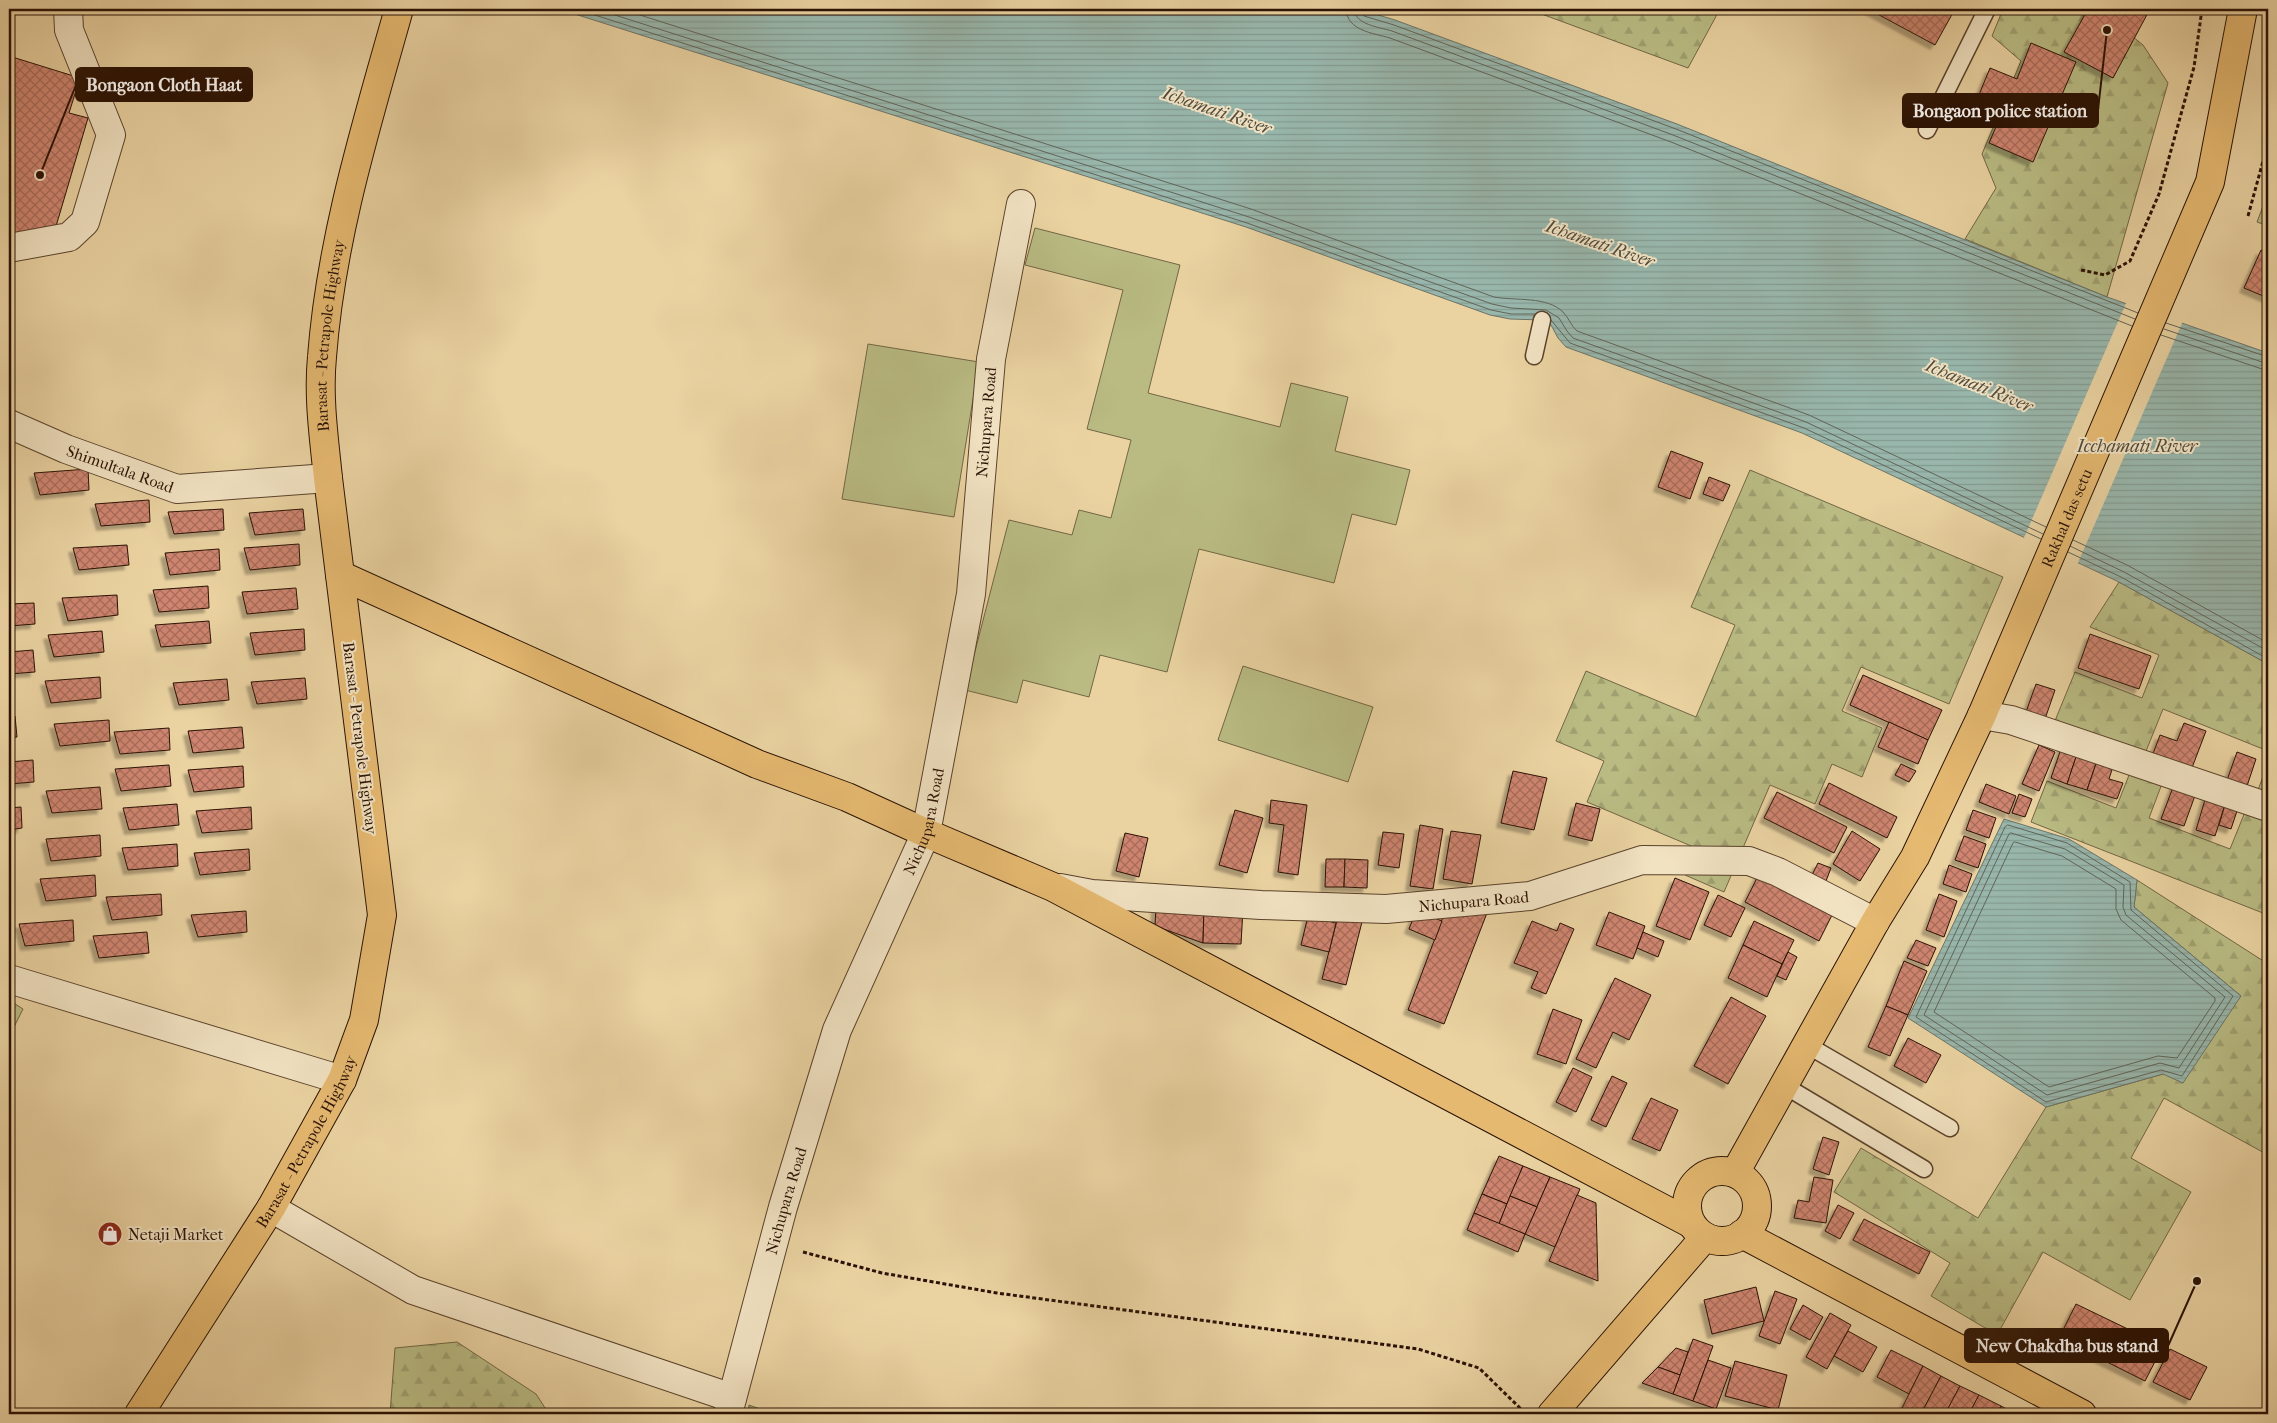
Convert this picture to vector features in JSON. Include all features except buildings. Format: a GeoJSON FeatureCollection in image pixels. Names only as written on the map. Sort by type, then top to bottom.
{"type":"FeatureCollection","features":[{"type":"Feature","properties":{"kind":"highway","name":"Barasat - Petrapole Highway"},"geometry":{"type":"LineString","coordinates":[[139,1414],[271,1208],[342,1080],[364,1020],[382,915],[328,478],[322,413],[322,358],[332,265],[360,152],[399,9]]}},
{"type":"Feature","properties":{"kind":"highway","name":"Rakhal das setu"},"geometry":{"type":"LineString","coordinates":[[1735,1173],[1785,1086],[1874,922],[1915,856],[1984,709],[2210,182],[2243,9]]}},
{"type":"Feature","properties":{"kind":"highway"},"geometry":{"type":"LineString","coordinates":[[340,575],[757,764],[847,797],[1053,887],[1698,1230],[1724,1241],[1742,1234],[1754,1220],[1757,1202],[1750,1184],[1735,1173],[1721,1170],[1708,1174],[1696,1182],[1688,1194],[1686,1209],[1698,1230]]}},
{"type":"Feature","properties":{"kind":"highway"},"geometry":{"type":"LineString","coordinates":[[1552,1414],[1698,1230]]}},
{"type":"Feature","properties":{"kind":"highway"},"geometry":{"type":"LineString","coordinates":[[1742,1234],[2082,1414]]}},
{"type":"Feature","properties":{"kind":"street"},"geometry":{"type":"LineString","coordinates":[[9,248],[68,238],[84,222],[111,135],[69,30],[68,9]]}},
{"type":"Feature","properties":{"kind":"street","name":"Nichupara Road"},"geometry":{"type":"LineString","coordinates":[[730,1406],[773,1244],[837,1030],[926,833],[971,594],[991,359],[1021,204]]}},
{"type":"Feature","properties":{"kind":"street","name":"Shimultala Road"},"geometry":{"type":"LineString","coordinates":[[9,424],[66,449],[177,489],[328,478]]}},
{"type":"Feature","properties":{"kind":"street"},"geometry":{"type":"LineString","coordinates":[[1984,709],[2011,720],[2268,807]]}},
{"type":"Feature","properties":{"kind":"street","name":"Nichupara Road"},"geometry":{"type":"LineString","coordinates":[[1053,887],[1102,895],[1261,905],[1386,909],[1530,896],[1642,860],[1749,861],[1778,872],[1874,922]]}},
{"type":"Feature","properties":{"kind":"street"},"geometry":{"type":"LineString","coordinates":[[9,979],[342,1080]]}},
{"type":"Feature","properties":{"kind":"street"},"geometry":{"type":"LineString","coordinates":[[271,1208],[413,1290],[730,1406]]}},
{"type":"Feature","properties":{"kind":"lane"},"geometry":{"type":"LineString","coordinates":[[1927,130],[1988,9]]}},
{"type":"Feature","properties":{"kind":"lane"},"geometry":{"type":"LineString","coordinates":[[1534,356],[1542,320]]}},
{"type":"Feature","properties":{"kind":"lane"},"geometry":{"type":"LineString","coordinates":[[1807,1045],[1950,1128]]}},
{"type":"Feature","properties":{"kind":"lane"},"geometry":{"type":"LineString","coordinates":[[1785,1086],[1924,1169]]}},
{"type":"Feature","properties":{"kind":"path"},"geometry":{"type":"LineString","coordinates":[[2080,270],[2105,275],[2130,261],[2159,194],[2194,67],[2202,9]]}},
{"type":"Feature","properties":{"kind":"path"},"geometry":{"type":"LineString","coordinates":[[2248,216],[2268,143]]}},
{"type":"Feature","properties":{"kind":"path"},"geometry":{"type":"LineString","coordinates":[[773,1244],[882,1273],[997,1293],[1418,1349],[1479,1368],[1527,1414]]}},
{"type":"Feature","properties":{"kind":"green space"},"geometry":{"type":"Polygon","coordinates":[[[1528,9],[1720,9],[1688,68],[1528,9]]]}},
{"type":"Feature","properties":{"kind":"green space"},"geometry":{"type":"Polygon","coordinates":[[[2003,9],[2099,9],[2143,45],[2168,83],[2107,297],[1965,239],[1996,188],[1982,154],[2021,61],[1992,36],[2003,9]]]}},
{"type":"Feature","properties":{"kind":"green space"},"geometry":{"type":"Polygon","coordinates":[[[2268,193],[2268,226],[2257,222],[2268,193]]]}},
{"type":"Feature","properties":{"kind":"green space"},"geometry":{"type":"Polygon","coordinates":[[[1035,228],[1180,265],[1148,393],[1280,427],[1291,383],[1348,397],[1335,451],[1410,470],[1396,525],[1352,514],[1334,583],[1199,549],[1167,672],[1100,655],[1089,697],[1023,680],[1017,703],[965,690],[1009,520],[1072,535],[1079,510],[1111,518],[1131,440],[1087,429],[1123,290],[1025,265],[1035,228]]]}},
{"type":"Feature","properties":{"kind":"green space"},"geometry":{"type":"Polygon","coordinates":[[[868,344],[979,362],[954,517],[842,499],[868,344]]]}},
{"type":"Feature","properties":{"kind":"green space"},"geometry":{"type":"Polygon","coordinates":[[[1750,470],[2003,577],[1949,704],[1861,667],[1842,711],[1882,728],[1862,777],[1832,764],[1815,804],[1770,785],[1724,892],[1685,875],[1696,848],[1587,802],[1604,761],[1556,741],[1586,671],[1696,717],[1735,625],[1691,607],[1750,470]]]}},
{"type":"Feature","properties":{"kind":"green space"},"geometry":{"type":"Polygon","coordinates":[[[2119,582],[2268,664],[2268,751],[2163,709],[2138,771],[2163,781],[2149,818],[2230,849],[2245,812],[2268,821],[2268,915],[2031,822],[2047,781],[2116,808],[2135,760],[2052,728],[2075,672],[2142,698],[2159,655],[2090,627],[2119,582]]]}},
{"type":"Feature","properties":{"kind":"green space"},"geometry":{"type":"Polygon","coordinates":[[[1243,666],[1373,707],[1348,782],[1218,740],[1243,666]]]}},
{"type":"Feature","properties":{"kind":"green space"},"geometry":{"type":"Polygon","coordinates":[[[2268,763],[2268,794],[2258,790],[2268,763]]]}},
{"type":"Feature","properties":{"kind":"green space"},"geometry":{"type":"Polygon","coordinates":[[[2137,880],[2268,964],[2268,1155],[2164,1098],[2131,1158],[2191,1192],[2130,1300],[2043,1252],[1997,1335],[1931,1296],[1950,1263],[1834,1192],[1861,1148],[1978,1218],[2046,1107],[2163,1074],[2241,996],[2134,907],[2137,880]]]}},
{"type":"Feature","properties":{"kind":"green space"},"geometry":{"type":"Polygon","coordinates":[[[9,1000],[23,1009],[9,1037],[9,1000]]]}},
{"type":"Feature","properties":{"kind":"green space"},"geometry":{"type":"Polygon","coordinates":[[[457,1342],[536,1394],[549,1414],[390,1414],[395,1348],[457,1342]]]}},
{"type":"Feature","properties":{"kind":"green space"},"geometry":{"type":"Polygon","coordinates":[[[749,1405],[774,1414],[748,1414],[749,1405]]]}},
{"type":"Feature","properties":{"kind":"water","name":"Icchamati River"},"geometry":{"type":"Polygon","coordinates":[[[559,9],[1358,9],[1395,20],[1677,124],[2107,297],[2268,353],[2268,664],[2119,582],[1802,433],[1566,347],[1558,338],[1551,325],[1542,320],[1510,319],[1490,315],[1246,227],[559,9]]]}},
{"type":"Feature","properties":{"kind":"water"},"geometry":{"type":"Polygon","coordinates":[[[2004,819],[2069,839],[2137,880],[2134,907],[2241,996],[2183,1083],[2163,1074],[2046,1107],[1908,1018],[2004,819]]]}},
{"type":"Feature","properties":{"kind":"pier"},"geometry":{"type":"Polygon","coordinates":[[[2127,301],[2183,321],[2077,565],[2023,540],[2127,301]]]}},
{"type":"Feature","properties":{"kind":"place","name":"Bongaon police station"},"geometry":{"type":"Point","coordinates":[2107,30]}},
{"type":"Feature","properties":{"kind":"place","name":"Bongaon Cloth Haat"},"geometry":{"type":"Point","coordinates":[40,175]}},
{"type":"Feature","properties":{"kind":"place","name":"Netaji Market"},"geometry":{"type":"Point","coordinates":[110,1234]}},
{"type":"Feature","properties":{"kind":"place","name":"New Chakdha bus stand"},"geometry":{"type":"Point","coordinates":[2197,1281]}},
{"type":"Feature","properties":{"kind":"water label","name":"Ichamati River"},"geometry":{"type":"Point","coordinates":[1217,111]}},
{"type":"Feature","properties":{"kind":"water label","name":"Ichamati River"},"geometry":{"type":"Point","coordinates":[1600,244]}},
{"type":"Feature","properties":{"kind":"water label","name":"Ichamati River"},"geometry":{"type":"Point","coordinates":[1979,386]}}]}
